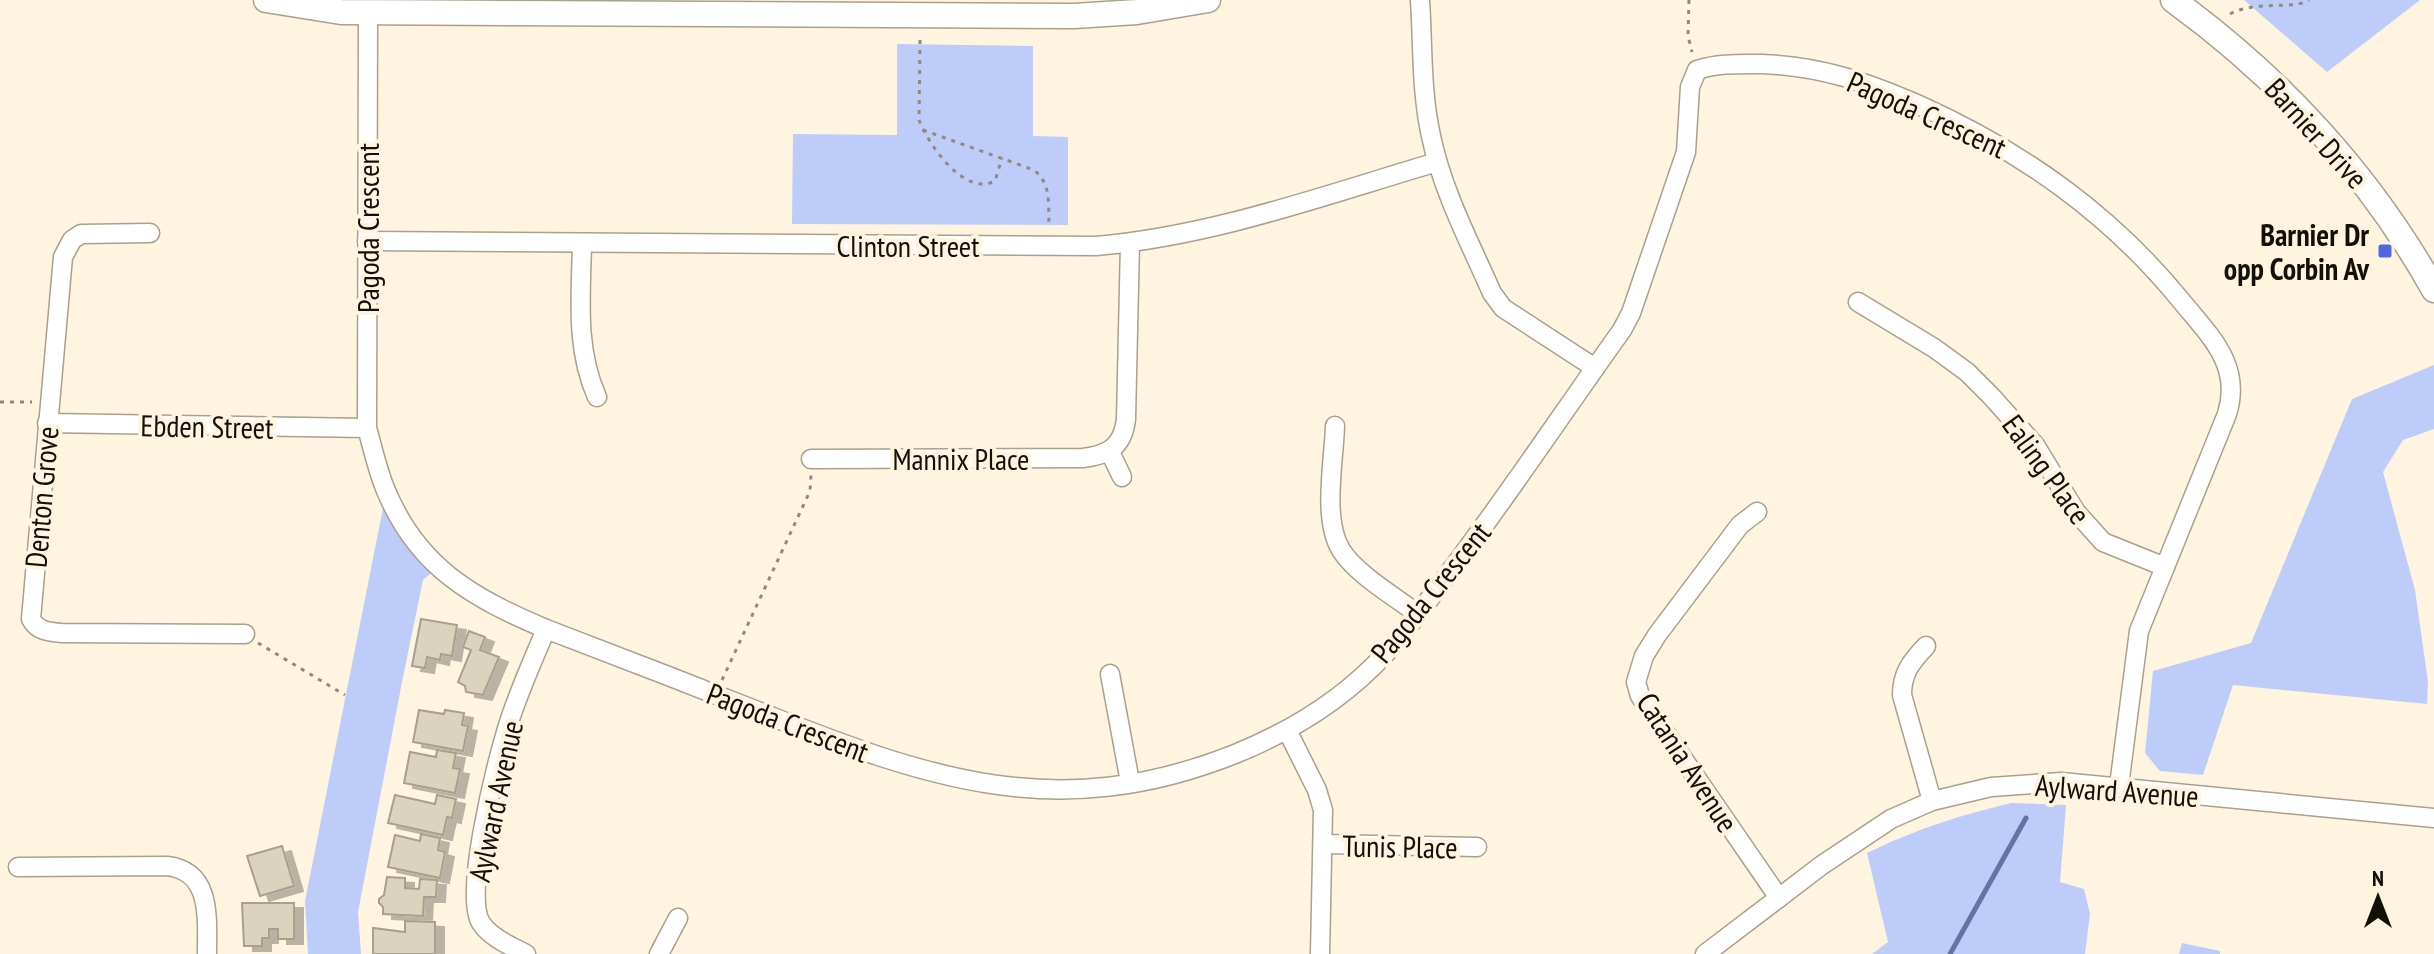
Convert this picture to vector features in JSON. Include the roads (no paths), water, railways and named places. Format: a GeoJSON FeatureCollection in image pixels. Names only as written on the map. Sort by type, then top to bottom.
{"type":"FeatureCollection","features":[{"type":"Feature","properties":{"kind":"street"},"geometry":{"type":"LineString","coordinates":[[266,0],[341,12],[937,8],[1106,15],[1208,0]]}},
{"type":"Feature","properties":{"kind":"street"},"geometry":{"type":"LineString","coordinates":[[1420,0],[1423,86],[1437,162],[1492,293],[1503,308],[1595,368]]}},
{"type":"Feature","properties":{"kind":"street","name":"Barnier Drive"},"geometry":{"type":"LineString","coordinates":[[2173,0],[2239,51],[2314,125],[2379,204],[2434,290]]}},
{"type":"Feature","properties":{"kind":"street","name":"Pagoda Crescent"},"geometry":{"type":"LineString","coordinates":[[368,12],[367,428],[386,493],[416,545],[446,576],[499,609],[870,755],[962,781],[1053,789],[1130,782],[1199,767],[1287,730],[1345,691],[1386,654],[1488,520],[1622,330],[1631,313],[1686,152],[1690,87],[1697,70],[1712,65],[1803,66],[1883,89],[1996,142],[2035,166],[2126,241],[2165,280],[2216,344],[2228,366],[2232,383],[2231,400],[2221,431],[2139,631],[2119,786]]}},
{"type":"Feature","properties":{"kind":"street","name":"Clinton Street"},"geometry":{"type":"LineString","coordinates":[[367,241],[1081,246],[1130,243],[1243,219],[1437,162]]}},
{"type":"Feature","properties":{"kind":"street","name":"Denton Grove"},"geometry":{"type":"LineString","coordinates":[[150,233],[81,234],[66,248],[61,266],[30,611],[34,626],[62,633],[245,634]]}},
{"type":"Feature","properties":{"kind":"street"},"geometry":{"type":"LineString","coordinates":[[582,243],[582,347],[589,380],[597,397]]}},
{"type":"Feature","properties":{"kind":"street"},"geometry":{"type":"LineString","coordinates":[[1122,477],[1110,452],[1122,439],[1126,419],[1130,243]]}},
{"type":"Feature","properties":{"kind":"street","name":"Ealing Place"},"geometry":{"type":"LineString","coordinates":[[1858,302],[1967,372],[2035,445],[2076,512],[2103,542],[2165,567]]}},
{"type":"Feature","properties":{"kind":"street","name":"Ebden Street"},"geometry":{"type":"LineString","coordinates":[[47,423],[367,428]]}},
{"type":"Feature","properties":{"kind":"street"},"geometry":{"type":"LineString","coordinates":[[1335,426],[1330,513],[1334,536],[1341,551],[1355,566],[1418,614]]}},
{"type":"Feature","properties":{"kind":"street","name":"Mannix Place"},"geometry":{"type":"LineString","coordinates":[[811,459],[1083,458],[1110,452]]}},
{"type":"Feature","properties":{"kind":"street","name":"Catania Avenue"},"geometry":{"type":"LineString","coordinates":[[1757,512],[1740,525],[1657,635],[1644,656],[1636,682],[1640,696],[1779,898]]}},
{"type":"Feature","properties":{"kind":"street","name":"Aylward Avenue"},"geometry":{"type":"LineString","coordinates":[[526,954],[497,938],[481,924],[475,892],[481,845],[503,742],[546,629]]}},
{"type":"Feature","properties":{"kind":"street"},"geometry":{"type":"LineString","coordinates":[[1926,646],[1908,666],[1902,679],[1902,695],[1932,801]]}},
{"type":"Feature","properties":{"kind":"street"},"geometry":{"type":"LineString","coordinates":[[1110,674],[1130,782]]}},
{"type":"Feature","properties":{"kind":"street"},"geometry":{"type":"LineString","coordinates":[[1287,730],[1317,790],[1323,810],[1320,954]]}},
{"type":"Feature","properties":{"kind":"street","name":"Aylward Avenue"},"geometry":{"type":"LineString","coordinates":[[1705,954],[1863,836],[1911,809],[1964,792],[2026,783],[2061,782],[2434,818]]}},
{"type":"Feature","properties":{"kind":"street","name":"Tunis Place"},"geometry":{"type":"LineString","coordinates":[[1324,844],[1477,847]]}},
{"type":"Feature","properties":{"kind":"street"},"geometry":{"type":"LineString","coordinates":[[18,867],[167,866],[184,870],[198,883],[205,900],[207,954]]}},
{"type":"Feature","properties":{"kind":"street"},"geometry":{"type":"LineString","coordinates":[[659,954],[678,918]]}},
{"type":"Feature","properties":{"kind":"waterway"},"geometry":{"type":"LineString","coordinates":[[1950,954],[2026,818]]}},
{"type":"Feature","properties":{"kind":"place","name":"Barnier Dr opp Corbin Av"},"geometry":{"type":"Point","coordinates":[2385,251]}}]}
